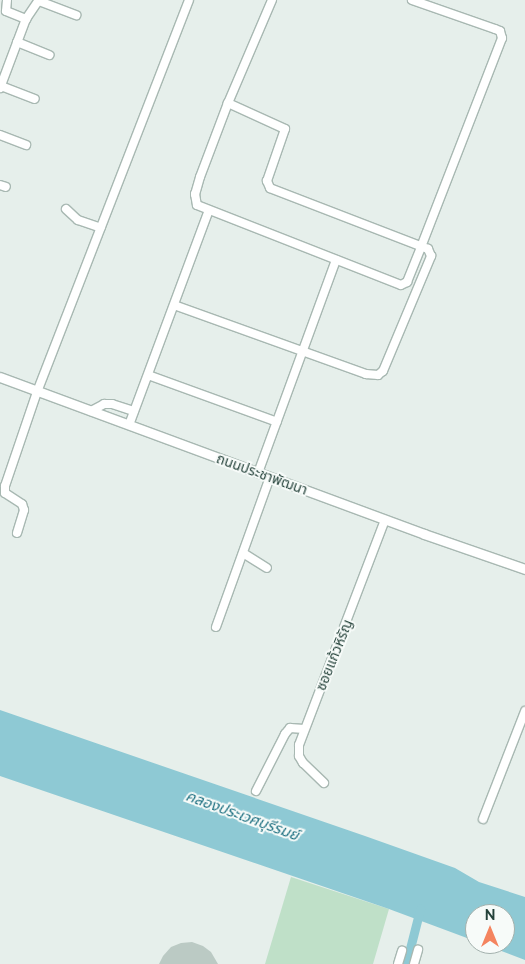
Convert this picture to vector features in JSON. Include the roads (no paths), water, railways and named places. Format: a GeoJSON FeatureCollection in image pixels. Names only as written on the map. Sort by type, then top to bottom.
{"type":"FeatureCollection","features":[{"type":"Feature","properties":{"kind":"street"},"geometry":{"type":"LineString","coordinates":[[7,0],[6,11],[26,19]]}},
{"type":"Feature","properties":{"kind":"street"},"geometry":{"type":"LineString","coordinates":[[35,99],[0,87],[26,19],[39,0],[76,14]]}},
{"type":"Feature","properties":{"kind":"street"},"geometry":{"type":"LineString","coordinates":[[17,534],[24,510],[22,504],[5,493],[5,486],[37,392],[189,0]]}},
{"type":"Feature","properties":{"kind":"street"},"geometry":{"type":"LineString","coordinates":[[272,0],[228,103],[195,194],[196,205],[401,286],[406,282],[421,246],[502,38],[500,31],[412,0]]}},
{"type":"Feature","properties":{"kind":"street"},"geometry":{"type":"LineString","coordinates":[[18,42],[50,55]]}},
{"type":"Feature","properties":{"kind":"street"},"geometry":{"type":"LineString","coordinates":[[174,305],[366,374],[378,375],[383,371],[431,256],[430,251],[421,246],[270,188],[266,181],[285,129],[228,103]]}},
{"type":"Feature","properties":{"kind":"street"},"geometry":{"type":"LineString","coordinates":[[0,135],[26,146]]}},
{"type":"Feature","properties":{"kind":"street"},"geometry":{"type":"LineString","coordinates":[[66,209],[78,220],[101,228]]}},
{"type":"Feature","properties":{"kind":"street"},"geometry":{"type":"LineString","coordinates":[[129,425],[209,210]]}},
{"type":"Feature","properties":{"kind":"street"},"geometry":{"type":"LineString","coordinates":[[258,473],[336,260]]}},
{"type":"Feature","properties":{"kind":"street"},"geometry":{"type":"LineString","coordinates":[[148,375],[277,422]]}},
{"type":"Feature","properties":{"kind":"street","name":"ถนนประชาพัฒนา"},"geometry":{"type":"LineString","coordinates":[[0,377],[385,520],[525,569]]}},
{"type":"Feature","properties":{"kind":"street"},"geometry":{"type":"LineString","coordinates":[[91,411],[104,404],[112,404],[134,411]]}},
{"type":"Feature","properties":{"kind":"street"},"geometry":{"type":"LineString","coordinates":[[216,627],[270,477]]}},
{"type":"Feature","properties":{"kind":"street","name":"ซอยแก้วหิรัญ"},"geometry":{"type":"LineString","coordinates":[[324,783],[306,768],[299,756],[300,745],[304,730],[347,624],[385,520]]}},
{"type":"Feature","properties":{"kind":"street"},"geometry":{"type":"LineString","coordinates":[[243,553],[267,568]]}},
{"type":"Feature","properties":{"kind":"street"},"geometry":{"type":"LineString","coordinates":[[483,819],[525,710]]}},
{"type":"Feature","properties":{"kind":"street"},"geometry":{"type":"LineString","coordinates":[[256,791],[285,734],[290,728],[304,730]]}},
{"type":"Feature","properties":{"kind":"street"},"geometry":{"type":"LineString","coordinates":[[414,964],[418,950]]}},
{"type":"Feature","properties":{"kind":"street"},"geometry":{"type":"LineString","coordinates":[[398,964],[402,951]]}},
{"type":"Feature","properties":{"kind":"water","name":"คลองประเวศบุรีรมย์"},"geometry":{"type":"Polygon","coordinates":[[[0,710],[455,868],[479,882],[525,897],[525,960],[509,954],[515,954],[515,904],[465,904],[465,937],[389,909],[0,776],[0,710]]]}},
{"type":"Feature","properties":{"kind":"waterway"},"geometry":{"type":"LineString","coordinates":[[406,964],[420,909]]}}]}
